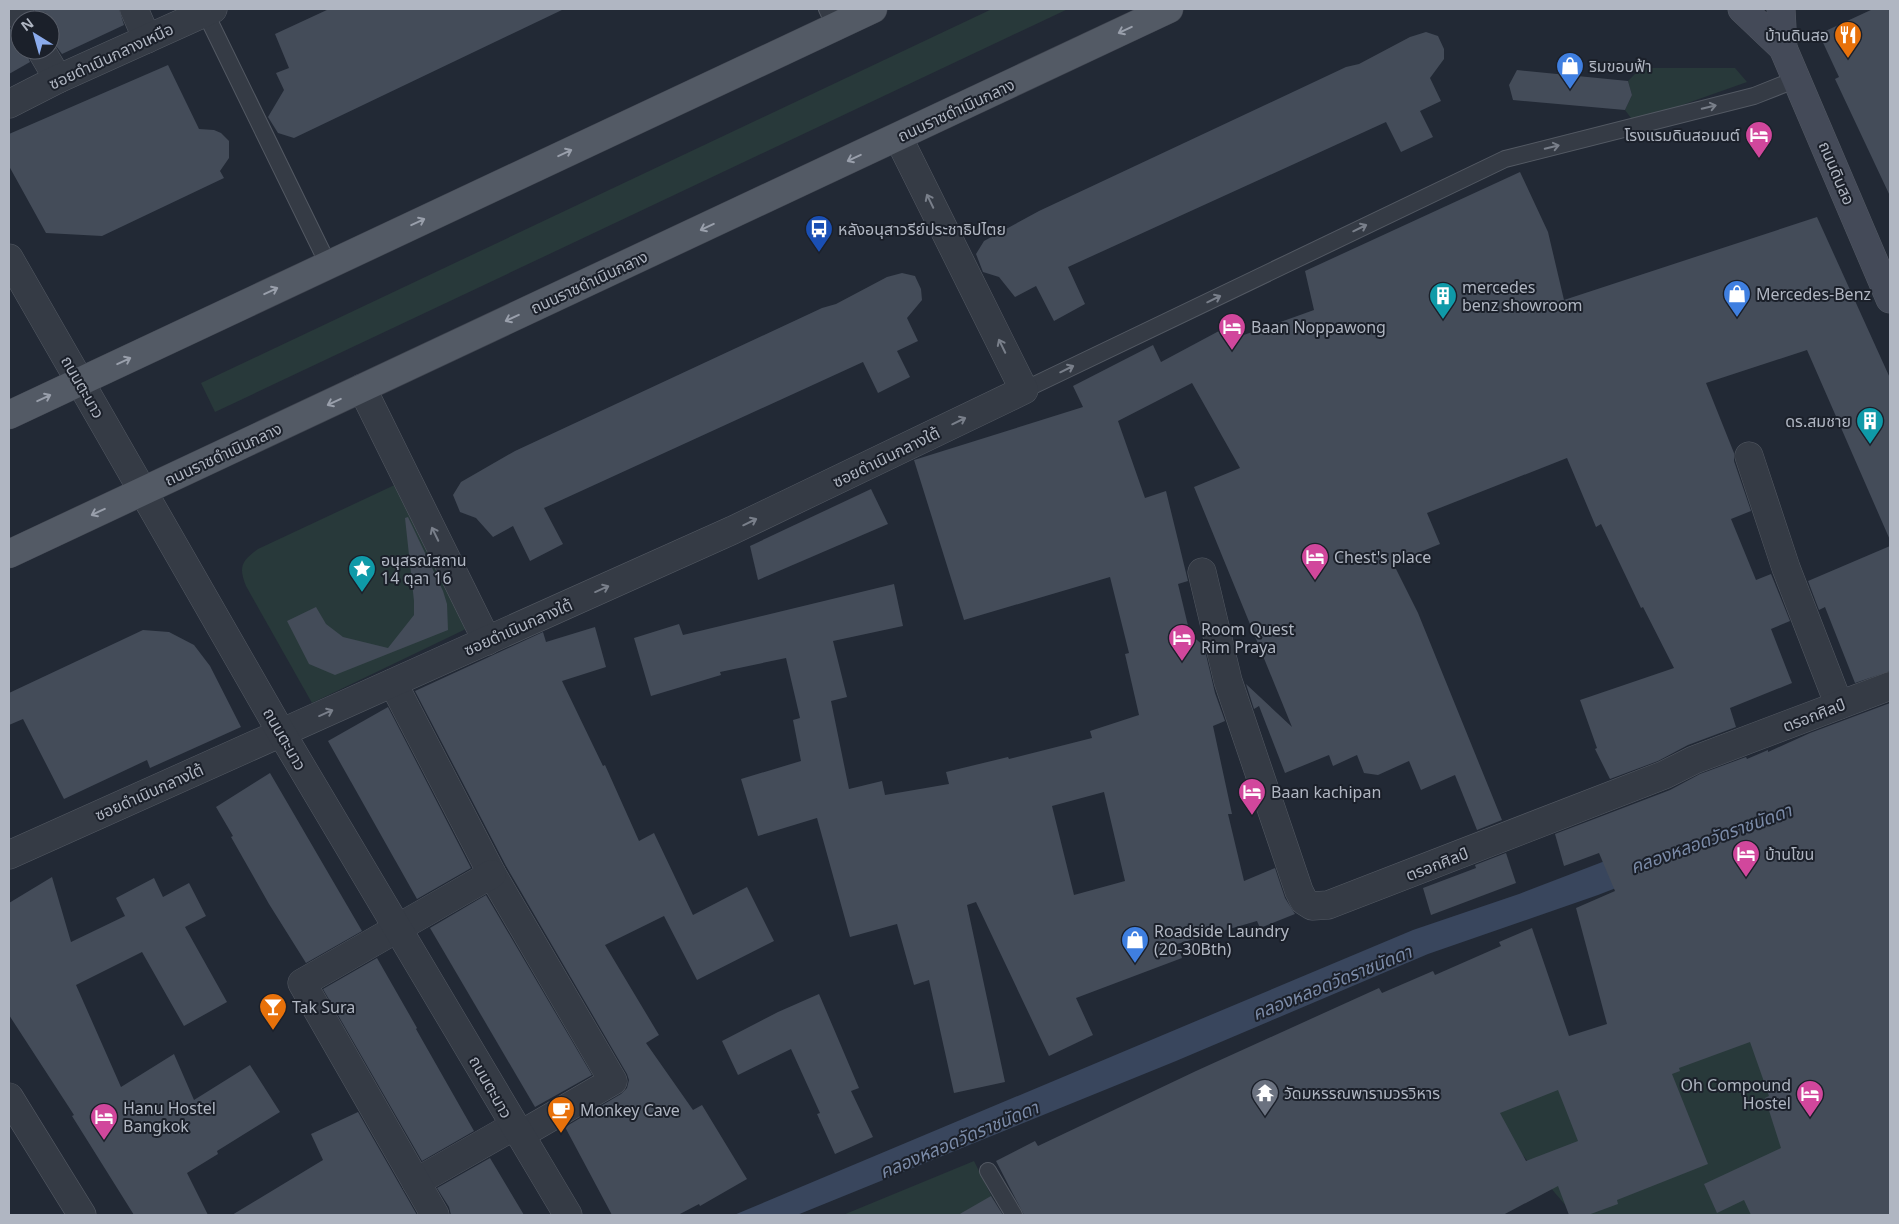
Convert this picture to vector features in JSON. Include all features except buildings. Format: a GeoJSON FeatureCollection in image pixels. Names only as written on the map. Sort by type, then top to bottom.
{"type":"FeatureCollection","features":[{"type":"Feature","properties":{"kind":"main road"},"geometry":{"type":"LineString","coordinates":[[9,415],[328,264],[831,17],[873,9]]}},
{"type":"Feature","properties":{"kind":"main road","name":"ถนนราชดำเนินกลาง"},"geometry":{"type":"LineString","coordinates":[[11,548],[143,491],[1169,9]]}},
{"type":"Feature","properties":{"kind":"main road","name":"ถนนดินสอ"},"geometry":{"type":"LineString","coordinates":[[1742,9],[1783,48]]}},
{"type":"Feature","properties":{"kind":"main road","name":"ถนนดินสอ"},"geometry":{"type":"LineString","coordinates":[[1781,9],[1783,48],[1890,299]]}},
{"type":"Feature","properties":{"kind":"street"},"geometry":{"type":"LineString","coordinates":[[134,9],[147,39]]}},
{"type":"Feature","properties":{"kind":"street","name":"ซอยดำเนินกลางเหนือ"},"geometry":{"type":"LineString","coordinates":[[9,104],[58,79],[209,11]]}},
{"type":"Feature","properties":{"kind":"street"},"geometry":{"type":"LineString","coordinates":[[47,60],[58,79]]}},
{"type":"Feature","properties":{"kind":"street"},"geometry":{"type":"LineString","coordinates":[[898,137],[1024,390]]}},
{"type":"Feature","properties":{"kind":"street","name":"ถนนตะนาว"},"geometry":{"type":"LineString","coordinates":[[9,258],[282,734],[568,1215]]}},
{"type":"Feature","properties":{"kind":"street"},"geometry":{"type":"LineString","coordinates":[[362,388],[487,641]]}},
{"type":"Feature","properties":{"kind":"street","name":"ซอยดำเนินกลางใต้"},"geometry":{"type":"LineString","coordinates":[[9,855],[733,530],[1024,390]]}},
{"type":"Feature","properties":{"kind":"street"},"geometry":{"type":"LineString","coordinates":[[1749,456],[1786,568],[1839,705]]}},
{"type":"Feature","properties":{"kind":"street","name":"ตรอกศิลป์"},"geometry":{"type":"LineString","coordinates":[[1202,572],[1228,681],[1299,891],[1304,901],[1312,906],[1328,905],[1409,875],[1664,775],[1694,760],[1890,686]]}},
{"type":"Feature","properties":{"kind":"street"},"geometry":{"type":"LineString","coordinates":[[393,683],[492,874],[614,1081],[416,1182]]}},
{"type":"Feature","properties":{"kind":"street"},"geometry":{"type":"LineString","coordinates":[[435,1215],[302,983],[492,874]]}},
{"type":"Feature","properties":{"kind":"street"},"geometry":{"type":"LineString","coordinates":[[9,1097],[82,1215]]}},
{"type":"Feature","properties":{"kind":"lane"},"geometry":{"type":"LineString","coordinates":[[209,11],[328,264]]}},
{"type":"Feature","properties":{"kind":"lane"},"geometry":{"type":"LineString","coordinates":[[1024,390],[1505,159],[1754,96],[1796,79]]}},
{"type":"Feature","properties":{"kind":"lane"},"geometry":{"type":"LineString","coordinates":[[988,1171],[1014,1215]]}},
{"type":"Feature","properties":{"kind":"shaded area"},"geometry":{"type":"Polygon","coordinates":[[[992,9],[1068,9],[215,412],[201,383],[992,9]]]}},
{"type":"Feature","properties":{"kind":"shaded area"},"geometry":{"type":"Polygon","coordinates":[[[1641,68],[1735,68],[1747,82],[1634,122],[1625,110],[1632,95],[1628,81],[1641,68]]]}},
{"type":"Feature","properties":{"kind":"shaded area"},"geometry":{"type":"Polygon","coordinates":[[[401,482],[470,627],[312,703],[246,586],[242,573],[243,564],[258,549],[401,482]]]}},
{"type":"Feature","properties":{"kind":"shaded area"},"geometry":{"type":"Polygon","coordinates":[[[1755,1002],[1828,1215],[1571,1215],[1567,1207],[1479,1104],[1560,1071],[1755,1002]]]}},
{"type":"Feature","properties":{"kind":"shaded area"},"geometry":{"type":"Polygon","coordinates":[[[974,1161],[1001,1215],[843,1215],[974,1161]]]}},
{"type":"Feature","properties":{"kind":"water","name":"คลองหลอดวัดราชนัดดา"},"geometry":{"type":"Polygon","coordinates":[[[1890,752],[1890,783],[1598,895],[1428,954],[1176,1061],[797,1215],[734,1215],[1413,930],[1519,894],[1890,752]]]}},
{"type":"Feature","properties":{"kind":"place","name":"บ้านดินสอ"},"geometry":{"type":"Point","coordinates":[1848,59]}},
{"type":"Feature","properties":{"kind":"place","name":"ริมขอบฟ้า"},"geometry":{"type":"Point","coordinates":[1570,90]}},
{"type":"Feature","properties":{"kind":"place","name":"โรงแรมดินสอมนต์"},"geometry":{"type":"Point","coordinates":[1759,159]}},
{"type":"Feature","properties":{"kind":"place","name":"หลังอนุสาวรีย์ประชาธิปไตย"},"geometry":{"type":"Point","coordinates":[819,253]}},
{"type":"Feature","properties":{"kind":"place","name":"Mercedes-Benz"},"geometry":{"type":"Point","coordinates":[1737,318]}},
{"type":"Feature","properties":{"kind":"place","name":"mercedes benz showroom"},"geometry":{"type":"Point","coordinates":[1443,320]}},
{"type":"Feature","properties":{"kind":"place","name":"Baan Noppawong"},"geometry":{"type":"Point","coordinates":[1232,351]}},
{"type":"Feature","properties":{"kind":"place","name":"ดร.สมชาย"},"geometry":{"type":"Point","coordinates":[1870,445]}},
{"type":"Feature","properties":{"kind":"place","name":"Chest's place"},"geometry":{"type":"Point","coordinates":[1315,581]}},
{"type":"Feature","properties":{"kind":"place","name":"อนุสรณ์สถาน 14 ตุลา 16"},"geometry":{"type":"Point","coordinates":[362,593]}},
{"type":"Feature","properties":{"kind":"place","name":"Room Quest Rim Praya"},"geometry":{"type":"Point","coordinates":[1182,662]}},
{"type":"Feature","properties":{"kind":"place","name":"Baan kachipan"},"geometry":{"type":"Point","coordinates":[1252,816]}},
{"type":"Feature","properties":{"kind":"place","name":"บ้านโขน"},"geometry":{"type":"Point","coordinates":[1746,878]}},
{"type":"Feature","properties":{"kind":"place","name":"Roadside Laundry (20-30Bth)"},"geometry":{"type":"Point","coordinates":[1135,964]}},
{"type":"Feature","properties":{"kind":"place","name":"Tak Sura"},"geometry":{"type":"Point","coordinates":[273,1031]}},
{"type":"Feature","properties":{"kind":"place","name":"วัดมหรรณพารามวรวิหาร"},"geometry":{"type":"Point","coordinates":[1265,1117]}},
{"type":"Feature","properties":{"kind":"place","name":"Oh Compound Hostel"},"geometry":{"type":"Point","coordinates":[1810,1118]}},
{"type":"Feature","properties":{"kind":"place","name":"Monkey Cave"},"geometry":{"type":"Point","coordinates":[561,1134]}},
{"type":"Feature","properties":{"kind":"place","name":"Hanu Hostel Bangkok"},"geometry":{"type":"Point","coordinates":[104,1141]}}]}
